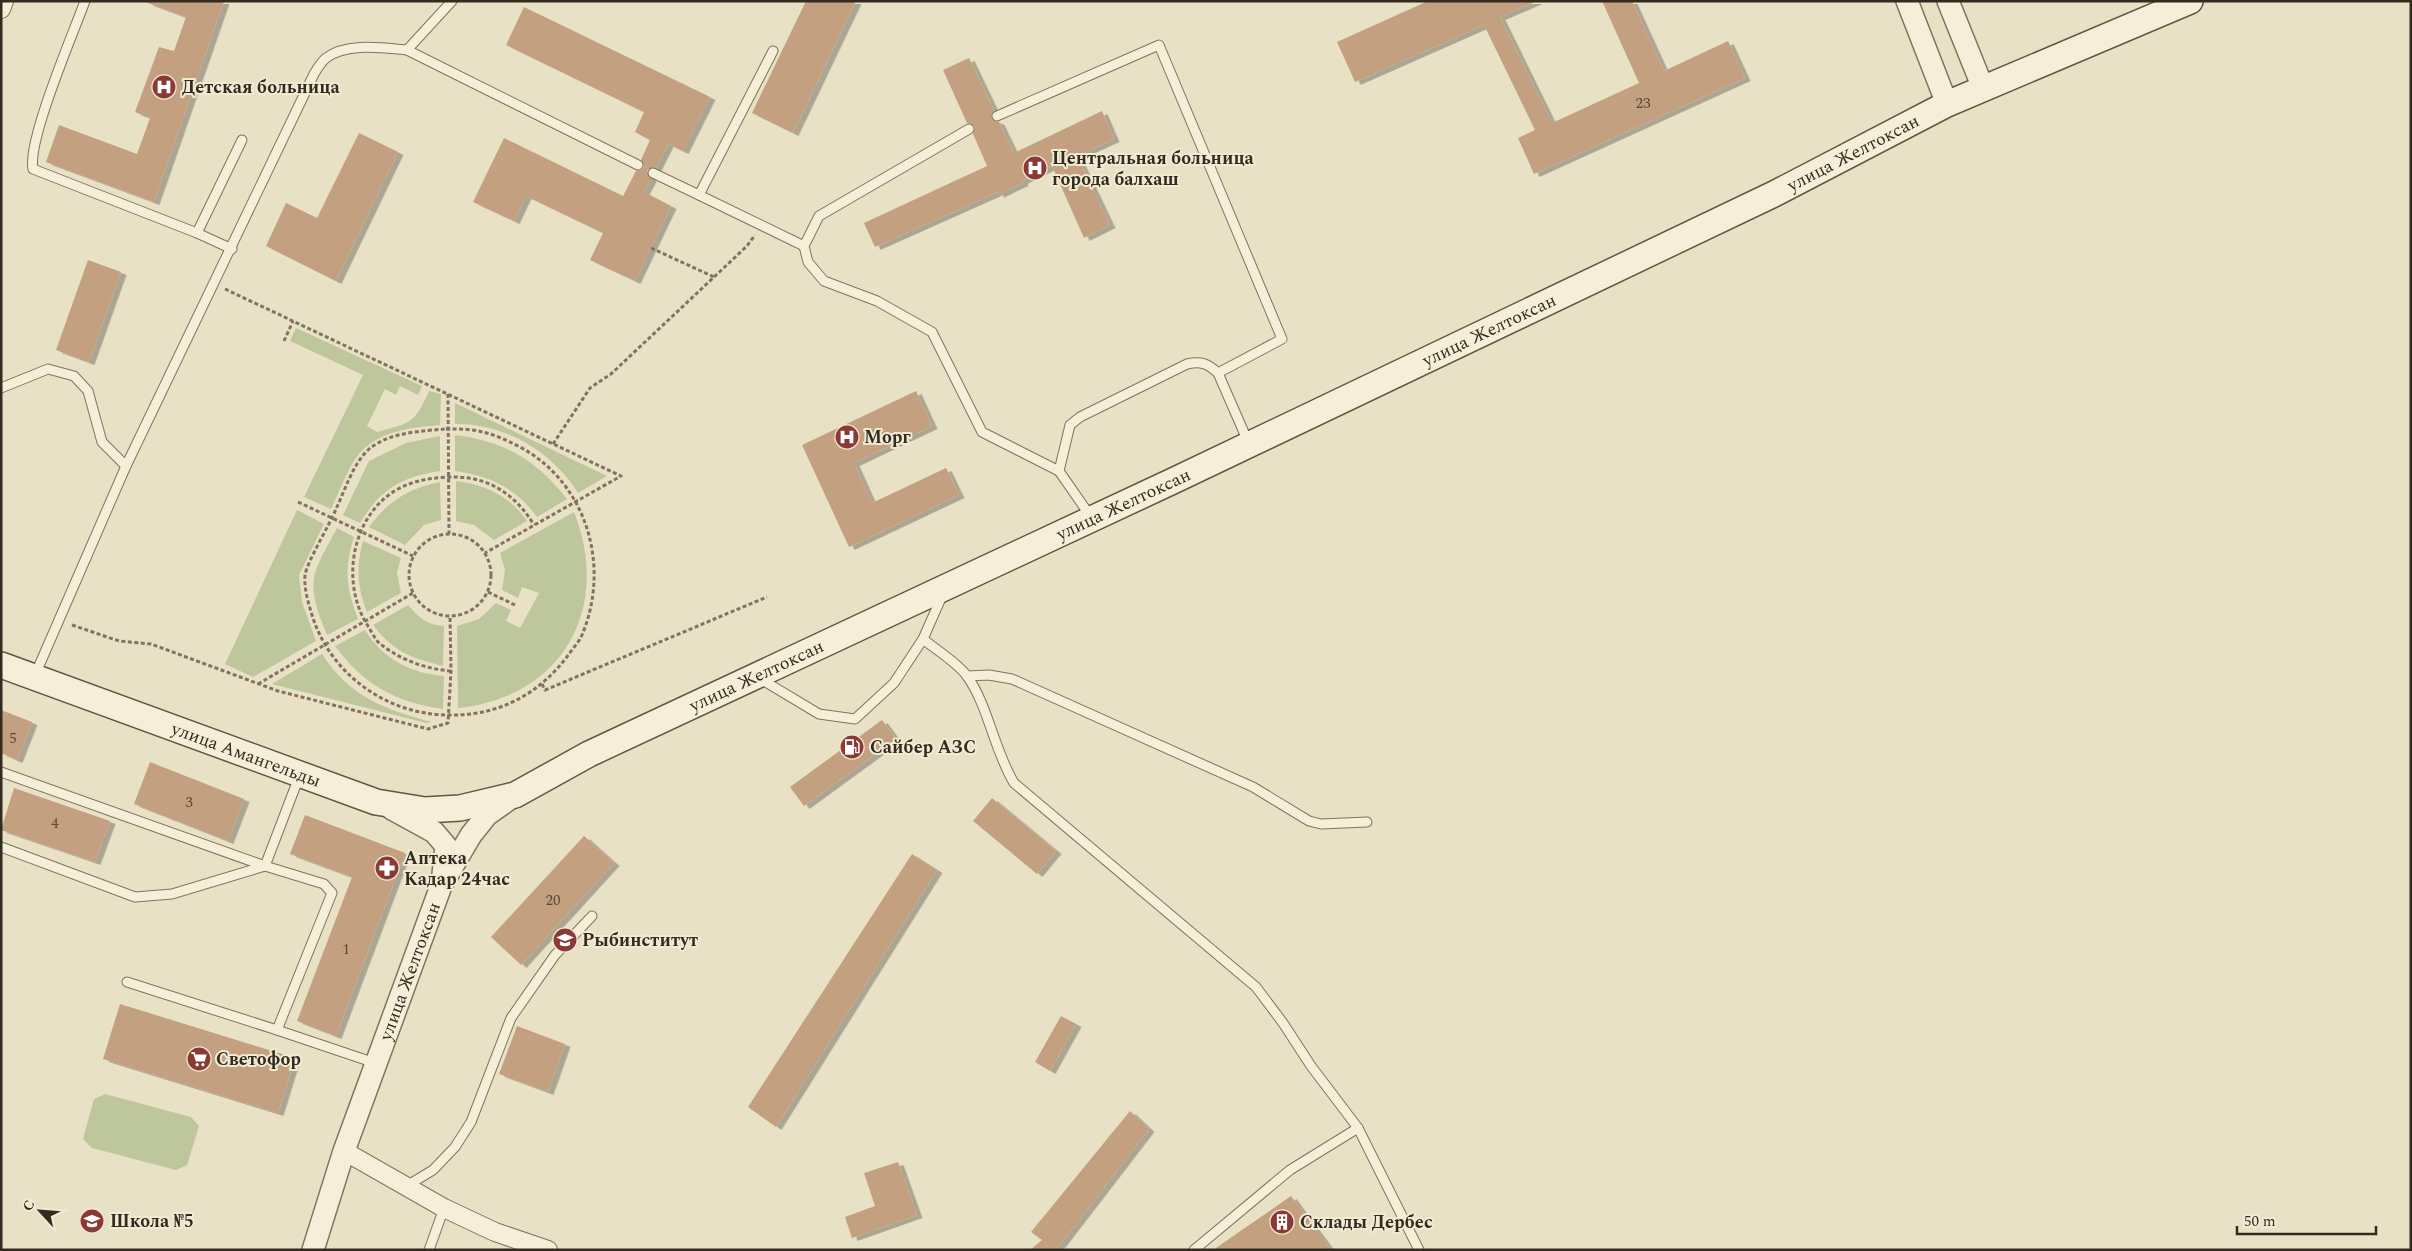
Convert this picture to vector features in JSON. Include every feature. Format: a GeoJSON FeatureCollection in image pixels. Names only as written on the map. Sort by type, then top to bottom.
{"type":"FeatureCollection","features":[{"type":"Feature","properties":{"kind":"main road","name":"улица Желтоксан"},"geometry":{"type":"LineString","coordinates":[[515,795],[589,754],[1249,444],[1774,194],[1948,104],[2190,1]]}},
{"type":"Feature","properties":{"kind":"main road","name":"улица Амангельды"},"geometry":{"type":"LineString","coordinates":[[1,665],[376,802]]}},
{"type":"Feature","properties":{"kind":"main road"},"geometry":{"type":"LineString","coordinates":[[376,802],[425,810],[460,808],[515,795]]}},
{"type":"Feature","properties":{"kind":"street"},"geometry":{"type":"LineString","coordinates":[[1,10],[4,1]]}},
{"type":"Feature","properties":{"kind":"street"},"geometry":{"type":"LineString","coordinates":[[1907,1],[1948,104]]}},
{"type":"Feature","properties":{"kind":"street"},"geometry":{"type":"LineString","coordinates":[[1948,1],[1983,88]]}},
{"type":"Feature","properties":{"kind":"street","name":"улица Желтоксан"},"geometry":{"type":"LineString","coordinates":[[313,1250],[344,1151],[441,886],[460,852],[487,815],[515,795]]}},
{"type":"Feature","properties":{"kind":"street","name":"улица Амангельды"},"geometry":{"type":"LineString","coordinates":[[376,802],[418,821],[434,832],[446,846],[441,886]]}},
{"type":"Feature","properties":{"kind":"street"},"geometry":{"type":"LineString","coordinates":[[344,1151],[444,1208],[495,1232],[548,1250]]}},
{"type":"Feature","properties":{"kind":"lane"},"geometry":{"type":"LineString","coordinates":[[85,1],[36,135],[31,161],[33,169],[197,233],[232,249]]}},
{"type":"Feature","properties":{"kind":"lane"},"geometry":{"type":"LineString","coordinates":[[407,50],[452,1]]}},
{"type":"Feature","properties":{"kind":"lane"},"geometry":{"type":"LineString","coordinates":[[997,116],[1159,45],[1282,339],[1218,373]]}},
{"type":"Feature","properties":{"kind":"lane"},"geometry":{"type":"LineString","coordinates":[[34,677],[126,466],[232,249],[303,93],[326,58],[341,51],[363,47],[407,50],[638,165]]}},
{"type":"Feature","properties":{"kind":"lane"},"geometry":{"type":"LineString","coordinates":[[699,195],[773,51]]}},
{"type":"Feature","properties":{"kind":"lane"},"geometry":{"type":"LineString","coordinates":[[969,128],[819,216],[804,246],[808,262],[824,281],[877,301],[932,332],[982,432],[1059,470],[1092,518]]}},
{"type":"Feature","properties":{"kind":"lane"},"geometry":{"type":"LineString","coordinates":[[197,233],[242,140]]}},
{"type":"Feature","properties":{"kind":"lane"},"geometry":{"type":"LineString","coordinates":[[653,173],[761,227],[804,246]]}},
{"type":"Feature","properties":{"kind":"lane"},"geometry":{"type":"LineString","coordinates":[[1059,470],[1070,425],[1080,417],[1187,364],[1198,361],[1209,364],[1218,373],[1249,444]]}},
{"type":"Feature","properties":{"kind":"lane"},"geometry":{"type":"LineString","coordinates":[[1,388],[48,369],[74,376],[88,391],[102,442],[126,466]]}},
{"type":"Feature","properties":{"kind":"lane"},"geometry":{"type":"LineString","coordinates":[[756,676],[820,714],[855,719],[894,683],[923,639],[946,586]]}},
{"type":"Feature","properties":{"kind":"lane"},"geometry":{"type":"LineString","coordinates":[[923,639],[967,676],[985,712],[1003,764],[1014,782],[1256,987],[1283,1023],[1311,1066],[1358,1128],[1419,1250]]}},
{"type":"Feature","properties":{"kind":"lane"},"geometry":{"type":"LineString","coordinates":[[967,676],[989,675],[1012,679],[1253,787],[1308,821],[1321,824],[1368,822]]}},
{"type":"Feature","properties":{"kind":"lane"},"geometry":{"type":"LineString","coordinates":[[1,772],[264,866],[324,884],[332,892],[276,1030]]}},
{"type":"Feature","properties":{"kind":"lane"},"geometry":{"type":"LineString","coordinates":[[264,866],[299,775]]}},
{"type":"Feature","properties":{"kind":"lane"},"geometry":{"type":"LineString","coordinates":[[1,847],[135,897],[172,894],[264,866]]}},
{"type":"Feature","properties":{"kind":"lane"},"geometry":{"type":"LineString","coordinates":[[405,1187],[433,1170],[455,1147],[471,1122],[511,1018],[555,955],[592,916]]}},
{"type":"Feature","properties":{"kind":"lane"},"geometry":{"type":"LineString","coordinates":[[127,982],[375,1064]]}},
{"type":"Feature","properties":{"kind":"lane"},"geometry":{"type":"LineString","coordinates":[[1194,1250],[1290,1170],[1358,1128]]}},
{"type":"Feature","properties":{"kind":"lane"},"geometry":{"type":"LineString","coordinates":[[429,1250],[444,1208]]}},
{"type":"Feature","properties":{"kind":"path"},"geometry":{"type":"LineString","coordinates":[[553,444],[590,388],[611,374],[747,246],[761,227]]}},
{"type":"Feature","properties":{"kind":"path"},"geometry":{"type":"LineString","coordinates":[[651,248],[714,277]]}},
{"type":"Feature","properties":{"kind":"path"},"geometry":{"type":"LineString","coordinates":[[220,295],[223,288],[620,476],[485,553]]}},
{"type":"Feature","properties":{"kind":"path"},"geometry":{"type":"LineString","coordinates":[[284,341],[293,321]]}},
{"type":"Feature","properties":{"kind":"path"},"geometry":{"type":"LineString","coordinates":[[448,394],[446,429],[449,534]]}},
{"type":"Feature","properties":{"kind":"path"},"geometry":{"type":"LineString","coordinates":[[446,429],[483,430],[537,457],[565,484],[576,501],[581,509],[592,541],[595,578],[591,607],[581,637],[558,669],[542,684],[515,702],[478,713],[449,716],[415,712],[385,701],[364,687],[340,666],[317,632],[306,595],[305,573],[354,471],[369,449],[396,435],[446,429]]}},
{"type":"Feature","properties":{"kind":"path"},"geometry":{"type":"LineString","coordinates":[[451,671],[437,670],[415,664],[394,653],[377,640],[365,621],[354,596],[352,572],[355,550],[361,532],[382,501],[398,489],[416,482],[447,477],[463,478],[497,487],[524,508],[534,525]]}},
{"type":"Feature","properties":{"kind":"path"},"geometry":{"type":"LineString","coordinates":[[298,502],[413,556]]}},
{"type":"Feature","properties":{"kind":"path"},"geometry":{"type":"LineString","coordinates":[[449,534],[471,538],[485,553],[492,571],[488,592],[476,608],[464,614],[450,616],[436,614],[424,607],[413,593],[409,584],[409,570],[413,556],[421,545],[432,538],[449,534]]}},
{"type":"Feature","properties":{"kind":"path"},"geometry":{"type":"LineString","coordinates":[[488,592],[515,605]]}},
{"type":"Feature","properties":{"kind":"path"},"geometry":{"type":"LineString","coordinates":[[258,684],[413,593]]}},
{"type":"Feature","properties":{"kind":"path"},"geometry":{"type":"LineString","coordinates":[[542,684],[545,690],[767,597]]}},
{"type":"Feature","properties":{"kind":"path"},"geometry":{"type":"LineString","coordinates":[[59,620],[119,641],[151,644],[258,684],[428,729],[448,723],[451,671],[450,616]]}},
{"type":"Feature","properties":{"kind":"green space"},"geometry":{"type":"Polygon","coordinates":[[[296,328],[422,386],[418,395],[400,386],[396,395],[385,389],[367,426],[377,432],[405,424],[420,410],[429,391],[441,394],[440,425],[396,432],[386,435],[367,446],[351,466],[331,509],[304,497],[363,375],[290,341],[296,328]]]}},
{"type":"Feature","properties":{"kind":"green space"},"geometry":{"type":"Polygon","coordinates":[[[455,403],[607,476],[578,493],[568,478],[555,465],[526,443],[491,429],[455,424],[455,403]]]}},
{"type":"Feature","properties":{"kind":"green space"},"geometry":{"type":"Polygon","coordinates":[[[455,435],[489,442],[518,455],[543,473],[567,499],[537,517],[520,498],[501,485],[480,476],[455,471],[455,435]]]}},
{"type":"Feature","properties":{"kind":"green space"},"geometry":{"type":"Polygon","coordinates":[[[440,436],[440,471],[414,477],[393,486],[376,501],[360,523],[343,515],[369,461],[406,443],[440,436]]]}},
{"type":"Feature","properties":{"kind":"green space"},"geometry":{"type":"Polygon","coordinates":[[[456,481],[477,485],[505,498],[527,521],[494,540],[474,525],[456,521],[456,481]]]}},
{"type":"Feature","properties":{"kind":"green space"},"geometry":{"type":"Polygon","coordinates":[[[440,482],[441,520],[424,525],[405,545],[369,527],[384,510],[400,497],[418,488],[440,482]]]}},
{"type":"Feature","properties":{"kind":"green space"},"geometry":{"type":"Polygon","coordinates":[[[297,510],[324,524],[299,575],[302,602],[316,641],[253,677],[225,664],[297,510]]]}},
{"type":"Feature","properties":{"kind":"green space"},"geometry":{"type":"Polygon","coordinates":[[[574,512],[584,548],[587,582],[582,613],[570,642],[551,666],[526,686],[495,700],[458,708],[457,626],[479,619],[496,603],[511,610],[506,621],[520,628],[539,593],[522,587],[518,598],[502,590],[505,570],[500,553],[574,512]]]}},
{"type":"Feature","properties":{"kind":"green space"},"geometry":{"type":"Polygon","coordinates":[[[337,528],[354,537],[349,559],[348,578],[351,597],[358,619],[327,635],[315,600],[313,585],[315,572],[320,560],[337,528]]]}},
{"type":"Feature","properties":{"kind":"green space"},"geometry":{"type":"Polygon","coordinates":[[[363,541],[401,558],[397,573],[401,593],[367,612],[359,586],[359,559],[363,541]]]}},
{"type":"Feature","properties":{"kind":"green space"},"geometry":{"type":"Polygon","coordinates":[[[408,605],[424,620],[444,626],[443,666],[404,653],[388,642],[373,625],[408,605]]]}},
{"type":"Feature","properties":{"kind":"green space"},"geometry":{"type":"Polygon","coordinates":[[[365,630],[380,649],[398,663],[420,672],[444,676],[443,709],[410,702],[382,690],[346,660],[335,646],[365,630]]]}},
{"type":"Feature","properties":{"kind":"green space"},"geometry":{"type":"Polygon","coordinates":[[[322,654],[344,681],[356,691],[383,706],[431,722],[426,723],[272,684],[322,654]]]}},
{"type":"Feature","properties":{"kind":"green space"},"geometry":{"type":"Polygon","coordinates":[[[105,1094],[191,1117],[199,1126],[187,1165],[176,1170],[92,1148],[83,1139],[94,1099],[105,1094]]]}},
{"type":"Feature","properties":{"kind":"building"},"geometry":{"type":"Polygon","coordinates":[[[148,1],[224,1],[154,202],[46,162],[59,125],[137,154],[150,118],[135,112],[159,47],[174,51],[186,17],[148,3],[148,1]]]}},
{"type":"Feature","properties":{"kind":"building"},"geometry":{"type":"Polygon","coordinates":[[[806,1],[856,1],[793,133],[752,113],[806,1]]]}},
{"type":"Feature","properties":{"kind":"building"},"geometry":{"type":"Polygon","coordinates":[[[1428,1],[1537,1],[1500,17],[1552,123],[1639,83],[1602,1],[1632,1],[1664,71],[1728,41],[1745,78],[1534,174],[1518,138],[1535,130],[1484,25],[1355,82],[1337,42],[1428,1]]]}},
{"type":"Feature","properties":{"kind":"building"},"geometry":{"type":"Polygon","coordinates":[[[524,7],[710,97],[683,151],[668,144],[656,168],[650,168],[647,171],[651,179],[644,192],[671,206],[635,281],[590,260],[603,233],[526,196],[514,221],[473,202],[504,138],[623,196],[636,171],[644,167],[641,160],[650,140],[635,132],[644,112],[506,45],[524,7]]]}},
{"type":"Feature","properties":{"kind":"building"},"geometry":{"type":"Polygon","coordinates":[[[969,58],[994,110],[991,115],[992,119],[999,122],[1014,153],[1102,111],[1114,139],[1077,156],[1110,225],[1084,238],[1052,166],[998,195],[998,192],[875,247],[864,223],[987,166],[973,134],[975,126],[967,123],[943,70],[969,58]]]}},
{"type":"Feature","properties":{"kind":"building"},"geometry":{"type":"Polygon","coordinates":[[[359,133],[398,152],[336,281],[266,246],[286,203],[317,218],[359,133]]]}},
{"type":"Feature","properties":{"kind":"building"},"geometry":{"type":"Polygon","coordinates":[[[88,260],[121,272],[89,362],[56,350],[88,260]]]}},
{"type":"Feature","properties":{"kind":"building"},"geometry":{"type":"Polygon","coordinates":[[[916,391],[932,426],[854,463],[872,503],[946,468],[959,495],[849,547],[802,445],[916,391]]]}},
{"type":"Feature","properties":{"kind":"building"},"geometry":{"type":"Polygon","coordinates":[[[1,710],[32,722],[17,760],[1,753],[1,710]]]}},
{"type":"Feature","properties":{"kind":"building"},"geometry":{"type":"Polygon","coordinates":[[[882,720],[896,739],[804,806],[790,787],[882,720]]]}},
{"type":"Feature","properties":{"kind":"building"},"geometry":{"type":"Polygon","coordinates":[[[150,762],[244,799],[228,841],[134,804],[150,762]]]}},
{"type":"Feature","properties":{"kind":"building"},"geometry":{"type":"Polygon","coordinates":[[[14,788],[110,821],[95,862],[1,830],[14,788]]]}},
{"type":"Feature","properties":{"kind":"building"},"geometry":{"type":"Polygon","coordinates":[[[992,798],[1056,851],[1037,874],[973,821],[992,798]]]}},
{"type":"Feature","properties":{"kind":"building"},"geometry":{"type":"Polygon","coordinates":[[[305,815],[405,853],[336,1036],[297,1021],[352,877],[290,854],[305,815]]]}},
{"type":"Feature","properties":{"kind":"building"},"geometry":{"type":"Polygon","coordinates":[[[584,836],[614,863],[521,965],[491,937],[584,836]]]}},
{"type":"Feature","properties":{"kind":"building"},"geometry":{"type":"Polygon","coordinates":[[[912,854],[937,870],[776,1127],[748,1107],[912,854]]]}},
{"type":"Feature","properties":{"kind":"building","name":"Светофор"},"geometry":{"type":"Polygon","coordinates":[[[120,1004],[295,1058],[278,1113],[103,1059],[120,1004]]]}},
{"type":"Feature","properties":{"kind":"building"},"geometry":{"type":"Polygon","coordinates":[[[1061,1016],[1076,1024],[1050,1071],[1035,1062],[1061,1016]]]}},
{"type":"Feature","properties":{"kind":"building"},"geometry":{"type":"Polygon","coordinates":[[[517,1026],[565,1044],[548,1092],[499,1074],[517,1026]]]}},
{"type":"Feature","properties":{"kind":"building"},"geometry":{"type":"Polygon","coordinates":[[[1130,1111],[1149,1129],[1059,1246],[1055,1250],[1030,1250],[1042,1240],[1031,1232],[1130,1111]]]}},
{"type":"Feature","properties":{"kind":"building"},"geometry":{"type":"Polygon","coordinates":[[[898,1162],[917,1215],[852,1238],[845,1217],[875,1206],[864,1173],[898,1162]]]}},
{"type":"Feature","properties":{"kind":"building","name":"Склады Дербес"},"geometry":{"type":"Polygon","coordinates":[[[1291,1196],[1331,1250],[1213,1250],[1291,1196]]]}},
{"type":"Feature","properties":{"kind":"place","name":"Детская больница"},"geometry":{"type":"Point","coordinates":[164,87]}},
{"type":"Feature","properties":{"kind":"place","name":"Центральная больница города балхаш"},"geometry":{"type":"Point","coordinates":[1035,168]}},
{"type":"Feature","properties":{"kind":"place","name":"Морг"},"geometry":{"type":"Point","coordinates":[847,437]}},
{"type":"Feature","properties":{"kind":"place","name":"Сайбер АЗС"},"geometry":{"type":"Point","coordinates":[852,747]}},
{"type":"Feature","properties":{"kind":"place","name":"Аптека Кадар 24час"},"geometry":{"type":"Point","coordinates":[387,868]}},
{"type":"Feature","properties":{"kind":"place","name":"Рыбинститут"},"geometry":{"type":"Point","coordinates":[565,940]}},
{"type":"Feature","properties":{"kind":"place","name":"Светофор"},"geometry":{"type":"Point","coordinates":[199,1059]}},
{"type":"Feature","properties":{"kind":"place","name":"Школа №5"},"geometry":{"type":"Point","coordinates":[92,1221]}},
{"type":"Feature","properties":{"kind":"place","name":"Склады Дербес"},"geometry":{"type":"Point","coordinates":[1282,1222]}}]}
